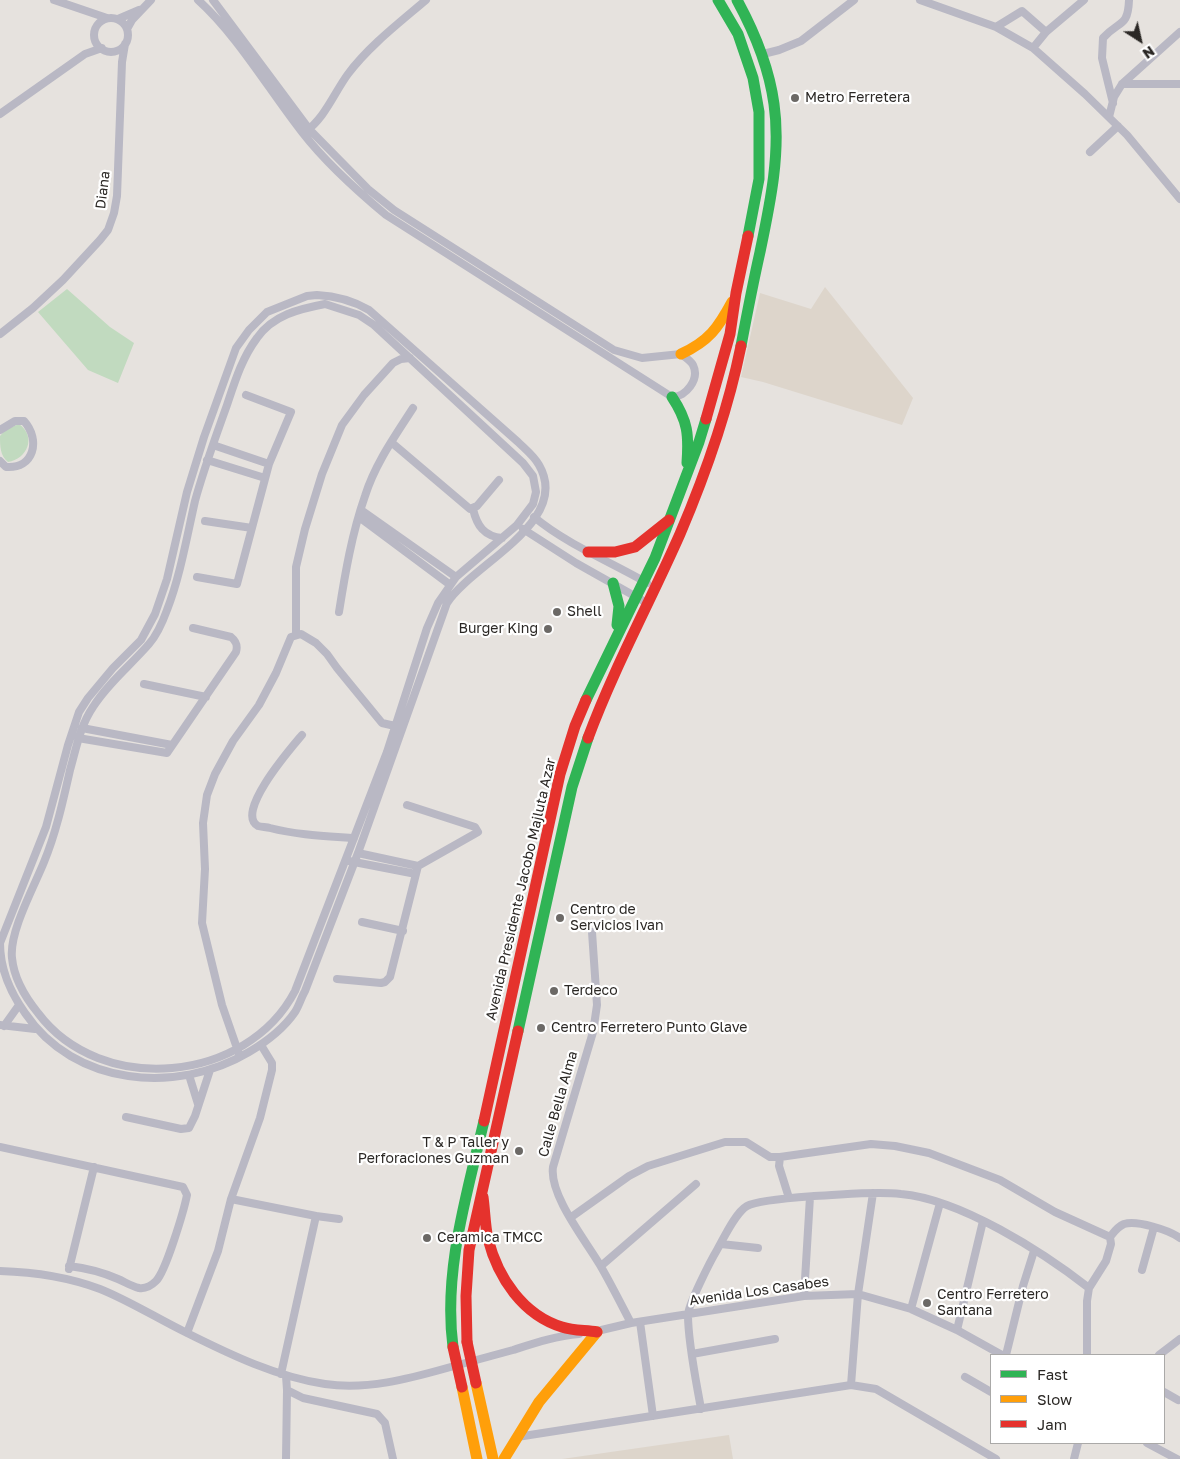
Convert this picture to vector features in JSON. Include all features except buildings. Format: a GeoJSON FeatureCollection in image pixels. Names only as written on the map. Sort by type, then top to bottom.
{"type":"FeatureCollection","features":[{"type":"Feature","properties":{"kind":"main road","name":"Avenida Presidente Jacobo Majluta Azar"},"geometry":{"type":"LineString","coordinates":[[477,1459],[453,1347],[451,1317],[452,1277],[464,1211],[560,774],[582,708],[671,518],[686,474],[700,442],[730,334],[736,293],[759,179],[759,112],[753,78],[738,34],[718,0]]}},
{"type":"Feature","properties":{"kind":"main road","name":"Avenida Presidente Jacobo Majluta Azar"},"geometry":{"type":"LineString","coordinates":[[493,1459],[467,1342],[465,1310],[469,1250],[482,1189],[514,1055],[572,786],[588,732],[680,532],[709,458],[734,377],[766,217],[776,142],[774,109],[763,54],[752,25],[737,0]]}},
{"type":"Feature","properties":{"kind":"main road"},"geometry":{"type":"LineString","coordinates":[[682,354],[707,340],[713,334],[720,326],[736,293]]}},
{"type":"Feature","properties":{"kind":"main road"},"geometry":{"type":"LineString","coordinates":[[672,397],[683,414],[686,423],[688,439],[686,474]]}},
{"type":"Feature","properties":{"kind":"main road"},"geometry":{"type":"LineString","coordinates":[[588,552],[615,552],[635,547],[671,518]]}},
{"type":"Feature","properties":{"kind":"main road"},"geometry":{"type":"LineString","coordinates":[[614,583],[619,606],[615,638]]}},
{"type":"Feature","properties":{"kind":"main road"},"geometry":{"type":"LineString","coordinates":[[482,1189],[488,1238],[492,1254],[504,1279],[523,1303],[542,1319],[560,1327],[597,1332]]}},
{"type":"Feature","properties":{"kind":"main road"},"geometry":{"type":"LineString","coordinates":[[504,1459],[551,1386],[597,1332]]}},
{"type":"Feature","properties":{"kind":"street"},"geometry":{"type":"LineString","coordinates":[[54,0],[107,18],[118,19],[141,10]]}},
{"type":"Feature","properties":{"kind":"street"},"geometry":{"type":"LineString","coordinates":[[127,29],[151,0]]}},
{"type":"Feature","properties":{"kind":"street"},"geometry":{"type":"LineString","coordinates":[[198,0],[234,40],[333,167],[386,215],[672,397],[682,394],[694,382],[693,365],[682,354],[642,358],[614,350],[394,210],[306,131],[213,0]]}},
{"type":"Feature","properties":{"kind":"street"},"geometry":{"type":"LineString","coordinates":[[306,131],[318,120],[348,74],[366,53],[426,0]]}},
{"type":"Feature","properties":{"kind":"street"},"geometry":{"type":"LineString","coordinates":[[763,54],[801,41],[854,0]]}},
{"type":"Feature","properties":{"kind":"street"},"geometry":{"type":"LineString","coordinates":[[920,0],[996,27],[1033,48],[1118,126],[1180,199]]}},
{"type":"Feature","properties":{"kind":"street"},"geometry":{"type":"LineString","coordinates":[[1033,48],[1046,32],[1084,0]]}},
{"type":"Feature","properties":{"kind":"street"},"geometry":{"type":"LineString","coordinates":[[1113,103],[1102,58],[1103,38],[1109,31],[1127,19],[1129,0]]}},
{"type":"Feature","properties":{"kind":"street"},"geometry":{"type":"LineString","coordinates":[[996,27],[1022,11],[1046,32]]}},
{"type":"Feature","properties":{"kind":"street"},"geometry":{"type":"LineString","coordinates":[[92,13],[97,27]]}},
{"type":"Feature","properties":{"kind":"street"},"geometry":{"type":"LineString","coordinates":[[85,54],[95,38],[97,27],[107,18]]}},
{"type":"Feature","properties":{"kind":"street"},"geometry":{"type":"LineString","coordinates":[[95,38],[98,45],[108,51],[114,51],[125,44],[128,38],[127,29],[124,23],[118,19]]}},
{"type":"Feature","properties":{"kind":"street"},"geometry":{"type":"LineString","coordinates":[[1109,117],[1114,97],[1122,84],[1180,32]]}},
{"type":"Feature","properties":{"kind":"street","name":"Diana"},"geometry":{"type":"LineString","coordinates":[[0,334],[33,308],[63,280],[108,230],[117,196],[122,62],[125,44]]}},
{"type":"Feature","properties":{"kind":"street"},"geometry":{"type":"LineString","coordinates":[[0,114],[85,54],[102,48]]}},
{"type":"Feature","properties":{"kind":"street"},"geometry":{"type":"LineString","coordinates":[[114,51],[122,62]]}},
{"type":"Feature","properties":{"kind":"street"},"geometry":{"type":"LineString","coordinates":[[1122,84],[1180,84]]}},
{"type":"Feature","properties":{"kind":"street"},"geometry":{"type":"LineString","coordinates":[[1090,152],[1118,126]]}},
{"type":"Feature","properties":{"kind":"street"},"geometry":{"type":"LineString","coordinates":[[331,295],[356,302],[369,310],[536,459],[544,475],[546,493],[541,510],[526,530],[457,590],[447,603],[358,853],[350,861],[288,1006],[263,1032],[239,1053],[210,1070],[156,1079],[126,1076],[82,1062],[68,1055],[35,1029],[19,1005],[4,973],[0,957],[0,943],[46,827],[70,737],[79,712],[113,668],[141,640],[155,614],[166,579],[187,492],[204,436],[236,348],[255,322],[272,309],[307,296],[331,295]]}},
{"type":"Feature","properties":{"kind":"street"},"geometry":{"type":"LineString","coordinates":[[325,304],[359,315],[374,324],[523,463],[533,476],[536,492],[533,504],[517,525],[456,577],[438,603],[427,628],[395,726],[354,838],[350,861],[305,991],[295,1012],[260,1045],[239,1053],[181,1067],[151,1070],[110,1062],[87,1053],[63,1040],[48,1026],[26,998],[14,969],[13,942],[27,902],[56,832],[82,728],[92,708],[108,686],[156,635],[168,608],[207,460],[213,445],[244,359],[265,327],[284,315],[325,304]]}},
{"type":"Feature","properties":{"kind":"street"},"geometry":{"type":"LineString","coordinates":[[296,634],[296,567],[305,529],[322,474],[342,425],[364,395],[393,363],[401,359],[410,358]]}},
{"type":"Feature","properties":{"kind":"street"},"geometry":{"type":"LineString","coordinates":[[197,577],[237,584],[269,464],[291,412],[246,395]]}},
{"type":"Feature","properties":{"kind":"street"},"geometry":{"type":"LineString","coordinates":[[339,612],[360,513],[369,486],[390,442],[413,408]]}},
{"type":"Feature","properties":{"kind":"street"},"geometry":{"type":"LineString","coordinates":[[0,430],[15,420],[24,421],[31,431],[34,445],[30,456],[18,465],[6,467],[0,461]]}},
{"type":"Feature","properties":{"kind":"street"},"geometry":{"type":"LineString","coordinates":[[390,442],[470,509],[499,480]]}},
{"type":"Feature","properties":{"kind":"street"},"geometry":{"type":"LineString","coordinates":[[213,445],[269,464]]}},
{"type":"Feature","properties":{"kind":"street"},"geometry":{"type":"LineString","coordinates":[[207,460],[265,478]]}},
{"type":"Feature","properties":{"kind":"street"},"geometry":{"type":"LineString","coordinates":[[473,508],[476,520],[483,531],[494,537],[502,538]]}},
{"type":"Feature","properties":{"kind":"street"},"geometry":{"type":"LineString","coordinates":[[528,512],[573,544],[655,587]]}},
{"type":"Feature","properties":{"kind":"street"},"geometry":{"type":"LineString","coordinates":[[360,513],[456,577]]}},
{"type":"Feature","properties":{"kind":"street"},"geometry":{"type":"LineString","coordinates":[[360,513],[450,584]]}},
{"type":"Feature","properties":{"kind":"street"},"geometry":{"type":"LineString","coordinates":[[206,521],[252,528]]}},
{"type":"Feature","properties":{"kind":"street"},"geometry":{"type":"LineString","coordinates":[[517,525],[565,556],[647,603]]}},
{"type":"Feature","properties":{"kind":"street"},"geometry":{"type":"LineString","coordinates":[[565,556],[573,544]]}},
{"type":"Feature","properties":{"kind":"street"},"geometry":{"type":"LineString","coordinates":[[78,738],[167,753],[237,648],[235,640],[231,637],[193,628]]}},
{"type":"Feature","properties":{"kind":"street"},"geometry":{"type":"LineString","coordinates":[[239,1053],[222,1005],[202,923],[206,869],[203,823],[206,795],[215,774],[233,741],[259,705],[276,673],[291,637],[296,634],[307,636],[316,643],[382,723],[395,726]]}},
{"type":"Feature","properties":{"kind":"street"},"geometry":{"type":"LineString","coordinates":[[144,684],[206,697]]}},
{"type":"Feature","properties":{"kind":"street"},"geometry":{"type":"LineString","coordinates":[[82,728],[172,744]]}},
{"type":"Feature","properties":{"kind":"street"},"geometry":{"type":"LineString","coordinates":[[302,735],[259,794],[253,808],[254,821],[258,826],[284,832],[354,838]]}},
{"type":"Feature","properties":{"kind":"street"},"geometry":{"type":"LineString","coordinates":[[350,861],[417,870],[477,834],[478,830],[475,827],[407,805]]}},
{"type":"Feature","properties":{"kind":"street"},"geometry":{"type":"LineString","coordinates":[[358,853],[417,870]]}},
{"type":"Feature","properties":{"kind":"street"},"geometry":{"type":"LineString","coordinates":[[337,979],[385,982],[390,977],[417,870]]}},
{"type":"Feature","properties":{"kind":"street"},"geometry":{"type":"LineString","coordinates":[[362,922],[403,931]]}},
{"type":"Feature","properties":{"kind":"street","name":"Calle Bella Alma"},"geometry":{"type":"LineString","coordinates":[[592,932],[597,1005],[592,1032],[552,1176],[570,1218],[601,1266],[631,1323]]}},
{"type":"Feature","properties":{"kind":"street"},"geometry":{"type":"LineString","coordinates":[[2,1026],[19,1005]]}},
{"type":"Feature","properties":{"kind":"street"},"geometry":{"type":"LineString","coordinates":[[2,1026],[35,1029]]}},
{"type":"Feature","properties":{"kind":"street"},"geometry":{"type":"LineString","coordinates":[[187,1333],[218,1251],[231,1199],[257,1127],[272,1070],[272,1063],[260,1045]]}},
{"type":"Feature","properties":{"kind":"street"},"geometry":{"type":"LineString","coordinates":[[126,1117],[181,1129],[190,1128],[210,1070]]}},
{"type":"Feature","properties":{"kind":"street"},"geometry":{"type":"LineString","coordinates":[[189,1075],[198,1104]]}},
{"type":"Feature","properties":{"kind":"street"},"geometry":{"type":"LineString","coordinates":[[570,1218],[629,1176],[648,1166],[725,1142],[746,1142],[770,1157],[871,1144],[895,1146],[929,1153],[1000,1180],[1055,1212],[1110,1237]]}},
{"type":"Feature","properties":{"kind":"street"},"geometry":{"type":"LineString","coordinates":[[0,1147],[183,1188],[187,1195],[184,1209],[167,1259],[158,1280],[148,1288],[134,1286],[89,1269],[69,1266]]}},
{"type":"Feature","properties":{"kind":"street"},"geometry":{"type":"LineString","coordinates":[[780,1157],[779,1166],[789,1198]]}},
{"type":"Feature","properties":{"kind":"street"},"geometry":{"type":"LineString","coordinates":[[66,1278],[94,1167]]}},
{"type":"Feature","properties":{"kind":"street"},"geometry":{"type":"LineString","coordinates":[[601,1266],[696,1184]]}},
{"type":"Feature","properties":{"kind":"street"},"geometry":{"type":"LineString","coordinates":[[701,1409],[692,1354],[688,1313],[711,1260],[735,1219],[748,1206],[789,1198],[873,1193],[902,1194],[940,1203],[1006,1233],[1089,1288]]}},
{"type":"Feature","properties":{"kind":"street"},"geometry":{"type":"LineString","coordinates":[[851,1385],[858,1294],[873,1193]]}},
{"type":"Feature","properties":{"kind":"street"},"geometry":{"type":"LineString","coordinates":[[804,1296],[810,1197]]}},
{"type":"Feature","properties":{"kind":"street"},"geometry":{"type":"LineString","coordinates":[[231,1199],[338,1219]]}},
{"type":"Feature","properties":{"kind":"street"},"geometry":{"type":"LineString","coordinates":[[911,1310],[940,1203]]}},
{"type":"Feature","properties":{"kind":"street"},"geometry":{"type":"LineString","coordinates":[[286,1459],[287,1390],[284,1375],[316,1216]]}},
{"type":"Feature","properties":{"kind":"street"},"geometry":{"type":"LineString","coordinates":[[958,1330],[983,1221]]}},
{"type":"Feature","properties":{"kind":"street"},"geometry":{"type":"LineString","coordinates":[[1087,1354],[1087,1301],[1089,1288],[1106,1261],[1111,1244],[1110,1237],[1117,1228],[1125,1224],[1154,1227],[1180,1238]]}},
{"type":"Feature","properties":{"kind":"street"},"geometry":{"type":"LineString","coordinates":[[1142,1270],[1154,1227]]}},
{"type":"Feature","properties":{"kind":"street"},"geometry":{"type":"LineString","coordinates":[[720,1244],[758,1248]]}},
{"type":"Feature","properties":{"kind":"street"},"geometry":{"type":"LineString","coordinates":[[1004,1354],[1034,1251]]}},
{"type":"Feature","properties":{"kind":"street","name":"Avenida Los Casabes"},"geometry":{"type":"LineString","coordinates":[[0,1271],[66,1278],[100,1289],[187,1333],[248,1361],[284,1375],[325,1384],[366,1386],[411,1378],[553,1338],[597,1332],[631,1323],[688,1313],[804,1296],[858,1294],[911,1310],[958,1330],[1002,1354]]}},
{"type":"Feature","properties":{"kind":"street"},"geometry":{"type":"LineString","coordinates":[[640,1322],[653,1416]]}},
{"type":"Feature","properties":{"kind":"street"},"geometry":{"type":"LineString","coordinates":[[692,1354],[775,1339]]}},
{"type":"Feature","properties":{"kind":"street"},"geometry":{"type":"LineString","coordinates":[[1160,1354],[1180,1340]]}},
{"type":"Feature","properties":{"kind":"street"},"geometry":{"type":"LineString","coordinates":[[965,1377],[990,1391]]}},
{"type":"Feature","properties":{"kind":"street"},"geometry":{"type":"LineString","coordinates":[[517,1437],[851,1385],[876,1389],[996,1459]]}},
{"type":"Feature","properties":{"kind":"street"},"geometry":{"type":"LineString","coordinates":[[287,1390],[303,1398],[377,1414],[385,1423],[393,1459]]}},
{"type":"Feature","properties":{"kind":"street"},"geometry":{"type":"LineString","coordinates":[[1165,1393],[1178,1400]]}},
{"type":"Feature","properties":{"kind":"street"},"geometry":{"type":"LineString","coordinates":[[1074,1459],[1078,1444]]}},
{"type":"Feature","properties":{"kind":"street"},"geometry":{"type":"LineString","coordinates":[[1149,1444],[1177,1459]]}},
{"type":"Feature","properties":{"kind":"shaded area"},"geometry":{"type":"Polygon","coordinates":[[[825,287],[913,398],[902,425],[741,377],[760,293],[811,309],[825,287]]]}},
{"type":"Feature","properties":{"kind":"shaded area"},"geometry":{"type":"Polygon","coordinates":[[[729,1435],[733,1459],[562,1459],[729,1435]]]}},
{"type":"Feature","properties":{"kind":"green space"},"geometry":{"type":"Polygon","coordinates":[[[67,289],[110,327],[134,343],[118,383],[88,370],[38,312],[67,289]]]}},
{"type":"Feature","properties":{"kind":"green space"},"geometry":{"type":"Polygon","coordinates":[[[19,424],[28,435],[27,447],[20,457],[8,462],[2,454],[0,436],[5,430],[19,424]]]}},
{"type":"Feature","properties":{"kind":"traffic: fast"},"geometry":{"type":"LineString","coordinates":[[718,0],[738,34],[753,78],[759,112],[759,179],[748,236]]}},
{"type":"Feature","properties":{"kind":"traffic: fast"},"geometry":{"type":"LineString","coordinates":[[737,0],[750,25],[765,64],[772,90],[776,122],[775,160],[771,197],[741,346]]}},
{"type":"Feature","properties":{"kind":"traffic: fast"},"geometry":{"type":"LineString","coordinates":[[672,397],[686,428],[688,444],[687,463]]}},
{"type":"Feature","properties":{"kind":"traffic: fast"},"geometry":{"type":"LineString","coordinates":[[586,700],[655,558],[706,419]]}},
{"type":"Feature","properties":{"kind":"traffic: fast"},"geometry":{"type":"LineString","coordinates":[[613,583],[619,606],[617,625]]}},
{"type":"Feature","properties":{"kind":"traffic: fast"},"geometry":{"type":"LineString","coordinates":[[518,1031],[572,787],[588,738]]}},
{"type":"Feature","properties":{"kind":"traffic: fast"},"geometry":{"type":"LineString","coordinates":[[453,1347],[451,1290],[454,1261],[458,1233],[484,1121]]}},
{"type":"Feature","properties":{"kind":"traffic: slow"},"geometry":{"type":"LineString","coordinates":[[681,354],[699,344],[712,333],[732,302]]}},
{"type":"Feature","properties":{"kind":"traffic: slow"},"geometry":{"type":"LineString","coordinates":[[504,1459],[539,1402],[597,1332]]}},
{"type":"Feature","properties":{"kind":"traffic: slow"},"geometry":{"type":"LineString","coordinates":[[476,1383],[493,1459]]}},
{"type":"Feature","properties":{"kind":"traffic: slow"},"geometry":{"type":"LineString","coordinates":[[462,1387],[477,1459]]}},
{"type":"Feature","properties":{"kind":"traffic: jam"},"geometry":{"type":"LineString","coordinates":[[706,419],[730,334],[736,293],[748,236]]}},
{"type":"Feature","properties":{"kind":"traffic: jam"},"geometry":{"type":"LineString","coordinates":[[588,738],[609,686],[680,534],[699,488],[723,418],[741,346]]}},
{"type":"Feature","properties":{"kind":"traffic: jam"},"geometry":{"type":"LineString","coordinates":[[588,552],[615,552],[635,547],[669,520]]}},
{"type":"Feature","properties":{"kind":"traffic: jam"},"geometry":{"type":"LineString","coordinates":[[484,1121],[560,774],[575,726],[586,700]]}},
{"type":"Feature","properties":{"kind":"traffic: jam"},"geometry":{"type":"LineString","coordinates":[[467,1342],[466,1296],[469,1250],[518,1031]]}},
{"type":"Feature","properties":{"kind":"traffic: jam"},"geometry":{"type":"LineString","coordinates":[[483,1197],[487,1234],[492,1253],[498,1268],[514,1293],[535,1314],[548,1321],[566,1328],[597,1332]]}},
{"type":"Feature","properties":{"kind":"traffic: jam"},"geometry":{"type":"LineString","coordinates":[[467,1342],[476,1383]]}},
{"type":"Feature","properties":{"kind":"traffic: jam"},"geometry":{"type":"LineString","coordinates":[[453,1347],[462,1387]]}},
{"type":"Feature","properties":{"kind":"place","name":"Metro Ferretera"},"geometry":{"type":"Point","coordinates":[795,98]}},
{"type":"Feature","properties":{"kind":"place","name":"Shell"},"geometry":{"type":"Point","coordinates":[557,612]}},
{"type":"Feature","properties":{"kind":"place","name":"Burger King"},"geometry":{"type":"Point","coordinates":[548,629]}},
{"type":"Feature","properties":{"kind":"place","name":"Centro de Servicios Ivan"},"geometry":{"type":"Point","coordinates":[560,918]}},
{"type":"Feature","properties":{"kind":"place","name":"Terdeco"},"geometry":{"type":"Point","coordinates":[554,991]}},
{"type":"Feature","properties":{"kind":"place","name":"Centro Ferretero Punto Glave"},"geometry":{"type":"Point","coordinates":[541,1028]}},
{"type":"Feature","properties":{"kind":"place","name":"T & P Taller y Perforaciones Guzman"},"geometry":{"type":"Point","coordinates":[519,1151]}},
{"type":"Feature","properties":{"kind":"place","name":"Ceramica TMCC"},"geometry":{"type":"Point","coordinates":[427,1238]}},
{"type":"Feature","properties":{"kind":"place","name":"Centro Ferretero Santana"},"geometry":{"type":"Point","coordinates":[927,1303]}}]}
